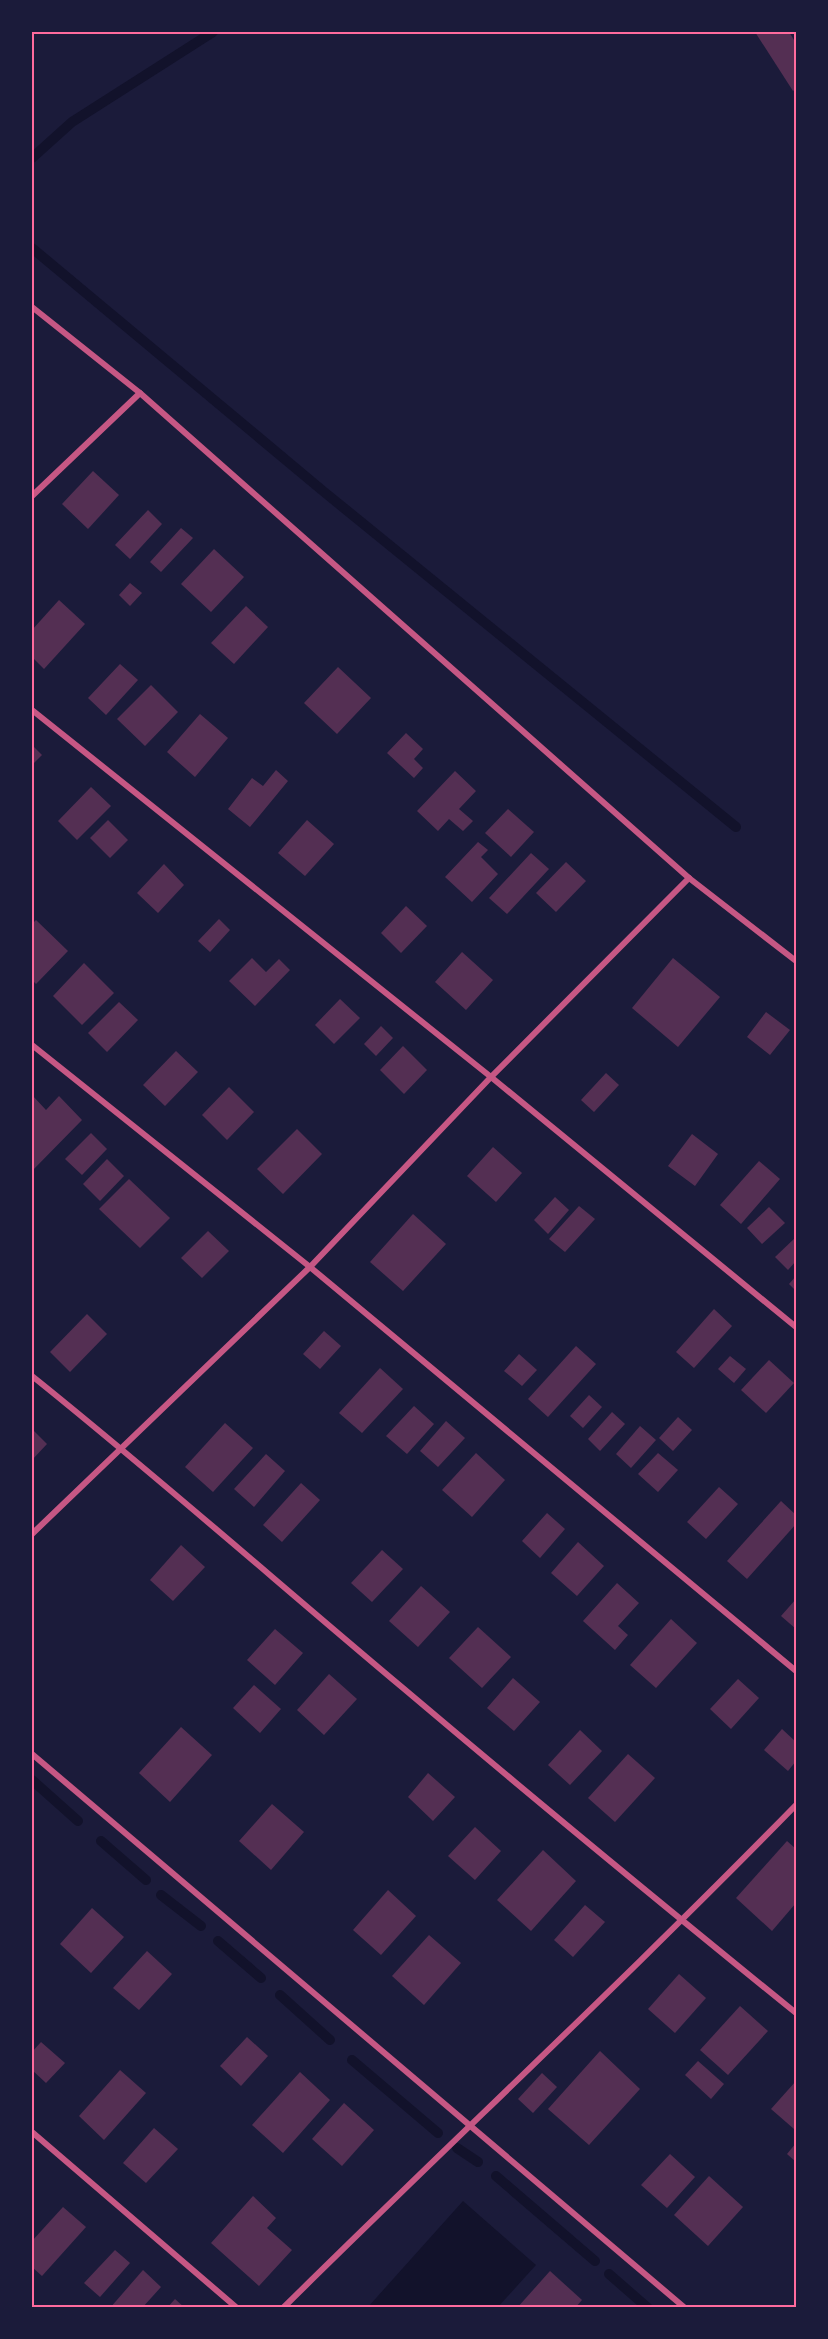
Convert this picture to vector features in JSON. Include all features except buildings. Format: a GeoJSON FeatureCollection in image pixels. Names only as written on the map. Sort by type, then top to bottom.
{"type":"FeatureCollection","features":[{"type":"Feature","properties":{"kind":"street"},"geometry":{"type":"LineString","coordinates":[[32,307],[140,393],[689,878],[796,961]]}},
{"type":"Feature","properties":{"kind":"street"},"geometry":{"type":"LineString","coordinates":[[32,496],[140,393]]}},
{"type":"Feature","properties":{"kind":"street"},"geometry":{"type":"LineString","coordinates":[[32,710],[491,1077],[796,1327]]}},
{"type":"Feature","properties":{"kind":"street"},"geometry":{"type":"LineString","coordinates":[[32,1534],[120,1447],[310,1268],[491,1077],[689,878]]}},
{"type":"Feature","properties":{"kind":"street"},"geometry":{"type":"LineString","coordinates":[[32,1045],[310,1268],[796,1671]]}},
{"type":"Feature","properties":{"kind":"street"},"geometry":{"type":"LineString","coordinates":[[32,1376],[120,1447],[683,1922],[796,2013]]}},
{"type":"Feature","properties":{"kind":"street"},"geometry":{"type":"LineString","coordinates":[[32,1754],[685,2307]]}},
{"type":"Feature","properties":{"kind":"street"},"geometry":{"type":"LineString","coordinates":[[283,2307],[470,2124],[683,1922],[796,1805]]}},
{"type":"Feature","properties":{"kind":"street"},"geometry":{"type":"LineString","coordinates":[[32,2132],[237,2307]]}},
{"type":"Feature","properties":{"kind":"shaded area"},"geometry":{"type":"Polygon","coordinates":[[[463,2201],[536,2265],[498,2307],[368,2307],[463,2201]]]}},
{"type":"Feature","properties":{"kind":"waterway"},"geometry":{"type":"LineString","coordinates":[[32,158],[72,122],[213,32]]}},
{"type":"Feature","properties":{"kind":"waterway"},"geometry":{"type":"LineString","coordinates":[[32,248],[323,491],[736,827]]}},
{"type":"Feature","properties":{"kind":"waterway"},"geometry":{"type":"LineString","coordinates":[[32,1780],[78,1821]]}},
{"type":"Feature","properties":{"kind":"waterway"},"geometry":{"type":"LineString","coordinates":[[101,1841],[146,1880]]}},
{"type":"Feature","properties":{"kind":"waterway"},"geometry":{"type":"LineString","coordinates":[[161,1895],[201,1926]]}},
{"type":"Feature","properties":{"kind":"waterway"},"geometry":{"type":"LineString","coordinates":[[218,1941],[261,1978]]}},
{"type":"Feature","properties":{"kind":"waterway"},"geometry":{"type":"LineString","coordinates":[[280,1995],[330,2040]]}},
{"type":"Feature","properties":{"kind":"waterway"},"geometry":{"type":"LineString","coordinates":[[352,2060],[438,2133]]}},
{"type":"Feature","properties":{"kind":"waterway"},"geometry":{"type":"LineString","coordinates":[[457,2148],[478,2162]]}},
{"type":"Feature","properties":{"kind":"waterway"},"geometry":{"type":"LineString","coordinates":[[496,2176],[595,2261]]}},
{"type":"Feature","properties":{"kind":"waterway"},"geometry":{"type":"LineString","coordinates":[[609,2274],[648,2308]]}}]}
